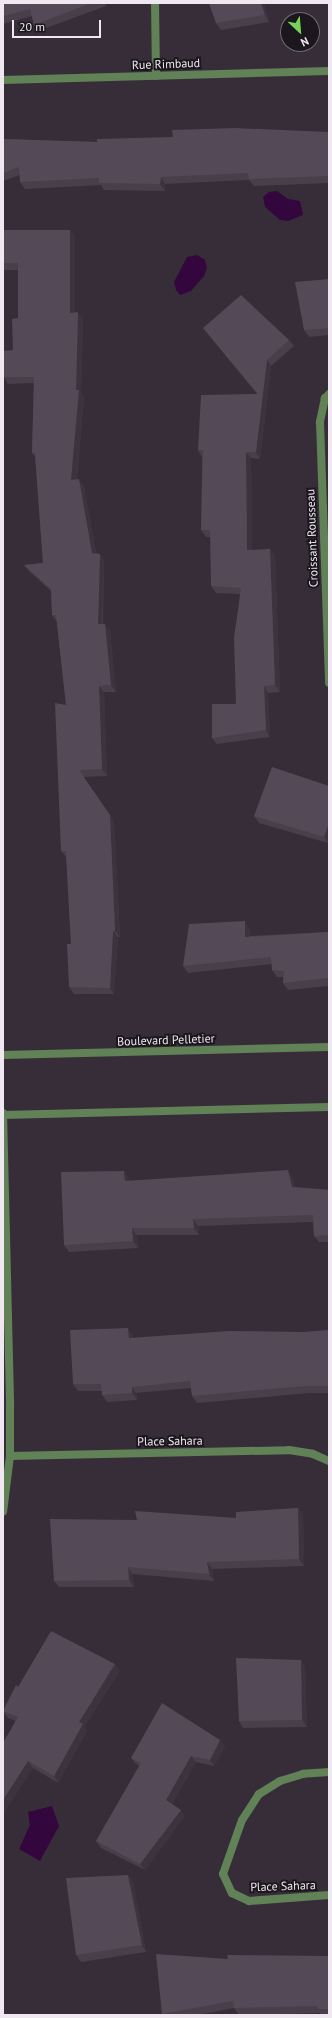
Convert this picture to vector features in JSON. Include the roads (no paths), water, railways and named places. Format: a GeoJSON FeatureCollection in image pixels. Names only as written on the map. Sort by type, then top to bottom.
{"type":"FeatureCollection","features":[{"type":"Feature","properties":{"kind":"street"},"geometry":{"type":"LineString","coordinates":[[155,3],[156,76]]}},
{"type":"Feature","properties":{"kind":"street","name":"Rue Rimbaud"},"geometry":{"type":"LineString","coordinates":[[3,80],[329,71]]}},
{"type":"Feature","properties":{"kind":"street","name":"Croissant Rousseau"},"geometry":{"type":"LineString","coordinates":[[329,394],[325,398],[320,422],[329,683]]}},
{"type":"Feature","properties":{"kind":"street","name":"Boulevard Pelletier"},"geometry":{"type":"LineString","coordinates":[[3,1055],[329,1047]]}},
{"type":"Feature","properties":{"kind":"street"},"geometry":{"type":"LineString","coordinates":[[3,1512],[10,1456],[3,1115],[329,1107]]}},
{"type":"Feature","properties":{"kind":"street","name":"Place Sahara"},"geometry":{"type":"LineString","coordinates":[[10,1456],[289,1450],[313,1454],[329,1461]]}},
{"type":"Feature","properties":{"kind":"street","name":"Place Sahara"},"geometry":{"type":"LineString","coordinates":[[329,1772],[303,1774],[280,1781],[258,1794],[242,1820],[223,1874],[232,1892],[249,1901],[329,1895]]}}]}
